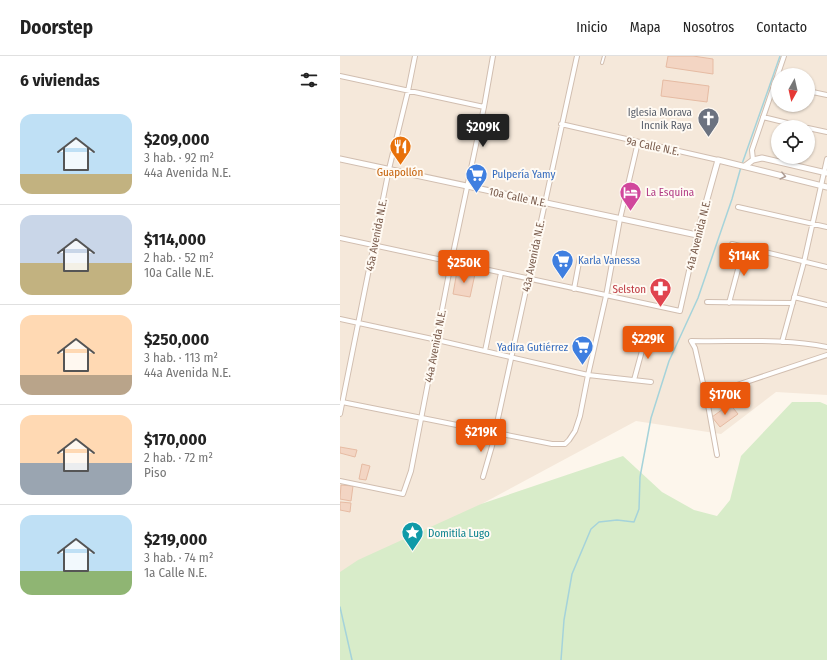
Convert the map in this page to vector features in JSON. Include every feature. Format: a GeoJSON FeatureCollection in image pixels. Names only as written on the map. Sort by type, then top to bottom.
{"type":"FeatureCollection","features":[{"type":"Feature","properties":{"kind":"street","name":"45a Avenida N.E."},"geometry":{"type":"LineString","coordinates":[[340,414],[389,169],[415,56]]}},
{"type":"Feature","properties":{"kind":"street","name":"44a Avenida N.E."},"geometry":{"type":"LineString","coordinates":[[340,482],[403,494],[410,471],[437,340],[493,56]]}},
{"type":"Feature","properties":{"kind":"street","name":"43a Avenida N.E."},"geometry":{"type":"LineString","coordinates":[[483,477],[577,56]]}},
{"type":"Feature","properties":{"kind":"street"},"geometry":{"type":"LineString","coordinates":[[780,68],[784,56]]}},
{"type":"Feature","properties":{"kind":"street"},"geometry":{"type":"LineString","coordinates":[[340,76],[484,107]]}},
{"type":"Feature","properties":{"kind":"street"},"geometry":{"type":"LineString","coordinates":[[815,92],[827,95]]}},
{"type":"Feature","properties":{"kind":"street"},"geometry":{"type":"LineString","coordinates":[[753,160],[752,150],[771,96]]}},
{"type":"Feature","properties":{"kind":"street"},"geometry":{"type":"LineString","coordinates":[[763,118],[772,120]]}},
{"type":"Feature","properties":{"kind":"street","name":"9a Calle N.E."},"geometry":{"type":"LineString","coordinates":[[561,124],[824,186]]}},
{"type":"Feature","properties":{"kind":"street"},"geometry":{"type":"LineString","coordinates":[[815,129],[827,132]]}},
{"type":"Feature","properties":{"kind":"street"},"geometry":{"type":"LineString","coordinates":[[342,402],[552,444],[565,444],[575,431],[580,416],[606,296],[620,219],[638,142]]}},
{"type":"Feature","properties":{"kind":"street"},"geometry":{"type":"LineString","coordinates":[[743,166],[753,160],[762,158],[825,173]]}},
{"type":"Feature","properties":{"kind":"street","name":"10a Calle N.E."},"geometry":{"type":"LineString","coordinates":[[340,159],[697,235]]}},
{"type":"Feature","properties":{"kind":"street"},"geometry":{"type":"LineString","coordinates":[[782,342],[804,262],[812,224],[824,186],[827,159]]}},
{"type":"Feature","properties":{"kind":"street","name":"41a Avenida N.E."},"geometry":{"type":"LineString","coordinates":[[606,296],[680,311],[697,235],[718,160]]}},
{"type":"Feature","properties":{"kind":"street"},"geometry":{"type":"LineString","coordinates":[[738,207],[827,227]]}},
{"type":"Feature","properties":{"kind":"street"},"geometry":{"type":"LineString","coordinates":[[340,238],[606,296]]}},
{"type":"Feature","properties":{"kind":"street"},"geometry":{"type":"LineString","coordinates":[[732,244],[827,267]]}},
{"type":"Feature","properties":{"kind":"street"},"geometry":{"type":"LineString","coordinates":[[729,303],[744,247]]}},
{"type":"Feature","properties":{"kind":"street"},"geometry":{"type":"LineString","coordinates":[[574,289],[580,257]]}},
{"type":"Feature","properties":{"kind":"street"},"geometry":{"type":"LineString","coordinates":[[485,351],[501,273]]}},
{"type":"Feature","properties":{"kind":"street"},"geometry":{"type":"LineString","coordinates":[[794,297],[827,306]]}},
{"type":"Feature","properties":{"kind":"street"},"geometry":{"type":"LineString","coordinates":[[707,302],[792,303]]}},
{"type":"Feature","properties":{"kind":"street"},"geometry":{"type":"LineString","coordinates":[[340,319],[588,375],[651,382]]}},
{"type":"Feature","properties":{"kind":"street"},"geometry":{"type":"LineString","coordinates":[[634,380],[646,336]]}},
{"type":"Feature","properties":{"kind":"street"},"geometry":{"type":"LineString","coordinates":[[717,455],[708,405],[695,348],[691,341],[782,342],[827,347]]}},
{"type":"Feature","properties":{"kind":"street"},"geometry":{"type":"LineString","coordinates":[[708,405],[737,385],[827,354]]}},
{"type":"Feature","properties":{"kind":"lane"},"geometry":{"type":"LineString","coordinates":[[602,63],[604,56]]}},
{"type":"Feature","properties":{"kind":"shaded area"},"geometry":{"type":"Polygon","coordinates":[[[340,56],[827,56],[827,395],[776,392],[721,434],[636,421],[340,580],[340,56]]]}},
{"type":"Feature","properties":{"kind":"green space"},"geometry":{"type":"Polygon","coordinates":[[[792,402],[820,402],[827,405],[827,660],[340,660],[340,572],[358,560],[481,504],[623,456],[662,492],[694,510],[717,516],[730,500],[741,456],[792,402]]]}},
{"type":"Feature","properties":{"kind":"building"},"geometry":{"type":"Polygon","coordinates":[[[668,56],[693,56],[713,59],[713,74],[666,67],[668,56]]]}},
{"type":"Feature","properties":{"kind":"building"},"geometry":{"type":"Polygon","coordinates":[[[663,80],[709,86],[707,102],[661,96],[663,80]]]}},
{"type":"Feature","properties":{"kind":"building"},"geometry":{"type":"Polygon","coordinates":[[[457,271],[475,274],[470,297],[453,294],[457,271]]]}},
{"type":"Feature","properties":{"kind":"building"},"geometry":{"type":"Polygon","coordinates":[[[730,404],[738,414],[720,427],[712,417],[730,404]]]}},
{"type":"Feature","properties":{"kind":"building"},"geometry":{"type":"Polygon","coordinates":[[[340,447],[357,450],[355,457],[340,453],[340,447]]]}},
{"type":"Feature","properties":{"kind":"building"},"geometry":{"type":"Polygon","coordinates":[[[362,464],[370,466],[366,480],[359,479],[362,464]]]}},
{"type":"Feature","properties":{"kind":"building"},"geometry":{"type":"Polygon","coordinates":[[[341,485],[353,486],[351,501],[340,499],[341,485]]]}},
{"type":"Feature","properties":{"kind":"building"},"geometry":{"type":"Polygon","coordinates":[[[340,502],[351,503],[350,512],[340,510],[340,502]]]}},
{"type":"Feature","properties":{"kind":"waterway"},"geometry":{"type":"LineString","coordinates":[[742,164],[780,56]]}},
{"type":"Feature","properties":{"kind":"waterway"},"geometry":{"type":"LineString","coordinates":[[561,660],[564,620],[572,574],[591,529],[599,522],[617,520],[634,522],[639,509],[640,477],[651,418],[669,361],[698,298],[732,199],[741,167]]}},
{"type":"Feature","properties":{"kind":"waterway"},"geometry":{"type":"LineString","coordinates":[[340,607],[352,660]]}},
{"type":"Feature","properties":{"kind":"place","name":"Iglesia Morava Incnik Raya"},"geometry":{"type":"Point","coordinates":[708,138]}},
{"type":"Feature","properties":{"kind":"place","name":"Guapollón"},"geometry":{"type":"Point","coordinates":[400,166]}},
{"type":"Feature","properties":{"kind":"place","name":"Pulpería Yamy"},"geometry":{"type":"Point","coordinates":[476,194]}},
{"type":"Feature","properties":{"kind":"place","name":"La Esquina"},"geometry":{"type":"Point","coordinates":[631,212]}},
{"type":"Feature","properties":{"kind":"place","name":"Karla Vanessa"},"geometry":{"type":"Point","coordinates":[562,280]}},
{"type":"Feature","properties":{"kind":"place","name":"Selston"},"geometry":{"type":"Point","coordinates":[661,308]}},
{"type":"Feature","properties":{"kind":"place","name":"Yadira Gutiérrez"},"geometry":{"type":"Point","coordinates":[583,366]}},
{"type":"Feature","properties":{"kind":"place","name":"Domitila Lugo"},"geometry":{"type":"Point","coordinates":[413,552]}}]}
